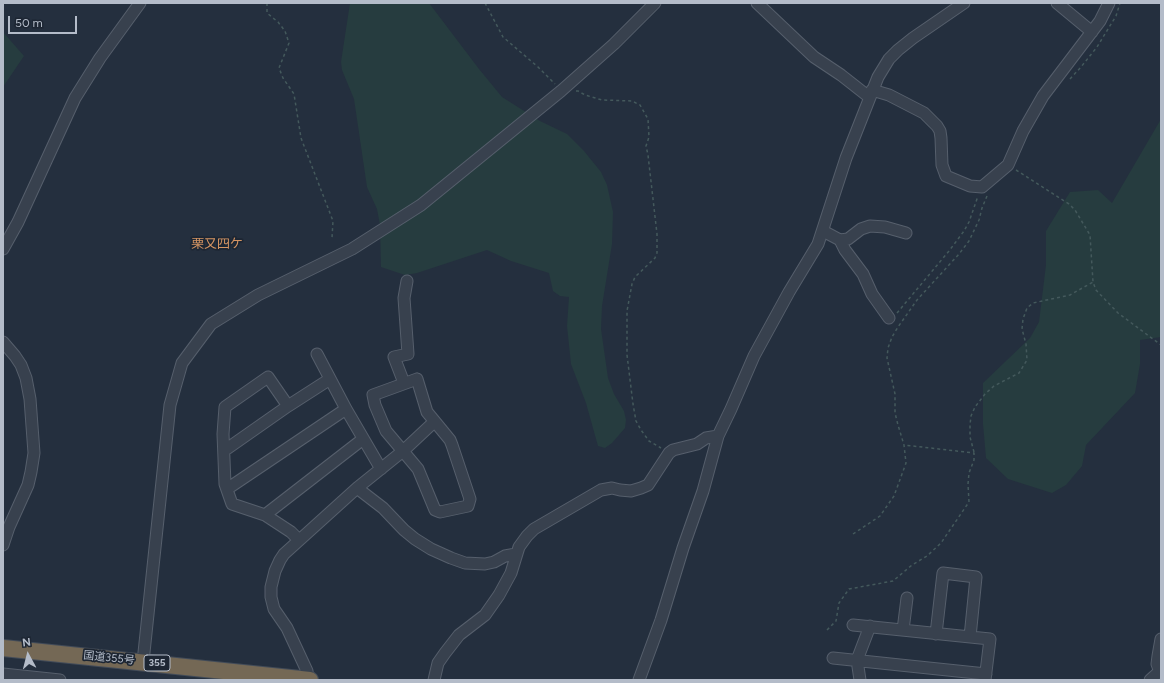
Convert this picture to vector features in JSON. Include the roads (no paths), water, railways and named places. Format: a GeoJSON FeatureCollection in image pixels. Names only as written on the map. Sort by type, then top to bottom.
{"type":"FeatureCollection","features":[{"type":"Feature","properties":{"kind":"highway","name":"国道355号"},"geometry":{"type":"LineString","coordinates":[[3,648],[309,680]]}},
{"type":"Feature","properties":{"kind":"street"},"geometry":{"type":"LineString","coordinates":[[3,249],[18,222],[75,98],[100,58],[140,3]]}},
{"type":"Feature","properties":{"kind":"street"},"geometry":{"type":"LineString","coordinates":[[143,662],[170,405],[182,363],[211,324],[258,295],[352,249],[421,205],[561,91],[614,44],[655,3]]}},
{"type":"Feature","properties":{"kind":"street"},"geometry":{"type":"LineString","coordinates":[[758,3],[814,57],[841,75],[871,93],[890,95],[924,113],[938,126],[940,131],[942,138],[942,165],[946,176],[970,186],[986,190],[1008,165],[1023,130],[1042,96],[1092,32],[1109,3]]}},
{"type":"Feature","properties":{"kind":"street"},"geometry":{"type":"LineString","coordinates":[[638,680],[661,620],[703,491],[718,436],[754,356],[789,292],[818,244],[846,158],[865,112],[871,93],[889,59],[898,50],[930,25],[964,3]]}},
{"type":"Feature","properties":{"kind":"street"},"geometry":{"type":"LineString","coordinates":[[1056,3],[1092,32]]}},
{"type":"Feature","properties":{"kind":"street"},"geometry":{"type":"LineString","coordinates":[[840,240],[848,239],[861,229],[870,226],[886,227],[906,233]]}},
{"type":"Feature","properties":{"kind":"street"},"geometry":{"type":"LineString","coordinates":[[823,231],[840,240],[849,256],[863,274],[872,294],[889,318]]}},
{"type":"Feature","properties":{"kind":"street"},"geometry":{"type":"LineString","coordinates":[[404,384],[394,357],[408,354],[404,298],[407,281]]}},
{"type":"Feature","properties":{"kind":"street"},"geometry":{"type":"LineString","coordinates":[[3,342],[18,360],[26,378],[30,399],[34,453],[28,485],[9,527],[3,545]]}},
{"type":"Feature","properties":{"kind":"street"},"geometry":{"type":"LineString","coordinates":[[317,354],[346,409],[381,469]]}},
{"type":"Feature","properties":{"kind":"street"},"geometry":{"type":"LineString","coordinates":[[288,406],[268,377],[225,407],[223,434],[227,490],[232,504],[265,515],[291,532],[299,540]]}},
{"type":"Feature","properties":{"kind":"street"},"geometry":{"type":"LineString","coordinates":[[224,450],[330,379]]}},
{"type":"Feature","properties":{"kind":"street"},"geometry":{"type":"LineString","coordinates":[[417,379],[424,406],[434,422],[450,440],[470,499],[469,504],[440,512],[435,510],[418,469],[386,431],[372,395],[417,379]]}},
{"type":"Feature","properties":{"kind":"street"},"geometry":{"type":"LineString","coordinates":[[227,490],[346,409]]}},
{"type":"Feature","properties":{"kind":"street"},"geometry":{"type":"LineString","coordinates":[[309,680],[308,671],[287,628],[274,609],[271,597],[271,587],[275,571],[280,560],[284,554],[357,488],[434,422]]}},
{"type":"Feature","properties":{"kind":"street"},"geometry":{"type":"LineString","coordinates":[[434,680],[438,663],[445,653],[459,636],[486,615],[511,573],[516,554],[522,541],[534,529],[601,490],[612,488],[631,491],[648,485],[669,452],[678,448],[697,444],[706,438],[718,436]]}},
{"type":"Feature","properties":{"kind":"street"},"geometry":{"type":"LineString","coordinates":[[265,515],[363,439]]}},
{"type":"Feature","properties":{"kind":"street"},"geometry":{"type":"LineString","coordinates":[[357,488],[383,508],[415,539],[431,549],[451,558],[465,563],[485,564],[494,562],[505,556],[516,554]]}},
{"type":"Feature","properties":{"kind":"street"},"geometry":{"type":"LineString","coordinates":[[936,634],[943,573],[976,577],[970,637]]}},
{"type":"Feature","properties":{"kind":"street"},"geometry":{"type":"LineString","coordinates":[[903,630],[907,598]]}},
{"type":"Feature","properties":{"kind":"street"},"geometry":{"type":"LineString","coordinates":[[832,658],[986,677],[990,639],[853,625]]}},
{"type":"Feature","properties":{"kind":"street"},"geometry":{"type":"LineString","coordinates":[[860,680],[857,660],[870,626]]}},
{"type":"Feature","properties":{"kind":"street"},"geometry":{"type":"LineString","coordinates":[[1150,680],[1160,671],[1157,664],[1161,639]]}},
{"type":"Feature","properties":{"kind":"street"},"geometry":{"type":"LineString","coordinates":[[3,674],[60,680]]}},
{"type":"Feature","properties":{"kind":"district","name":"栗又四ケ"},"geometry":{"type":"Point","coordinates":[217,244]}}]}
